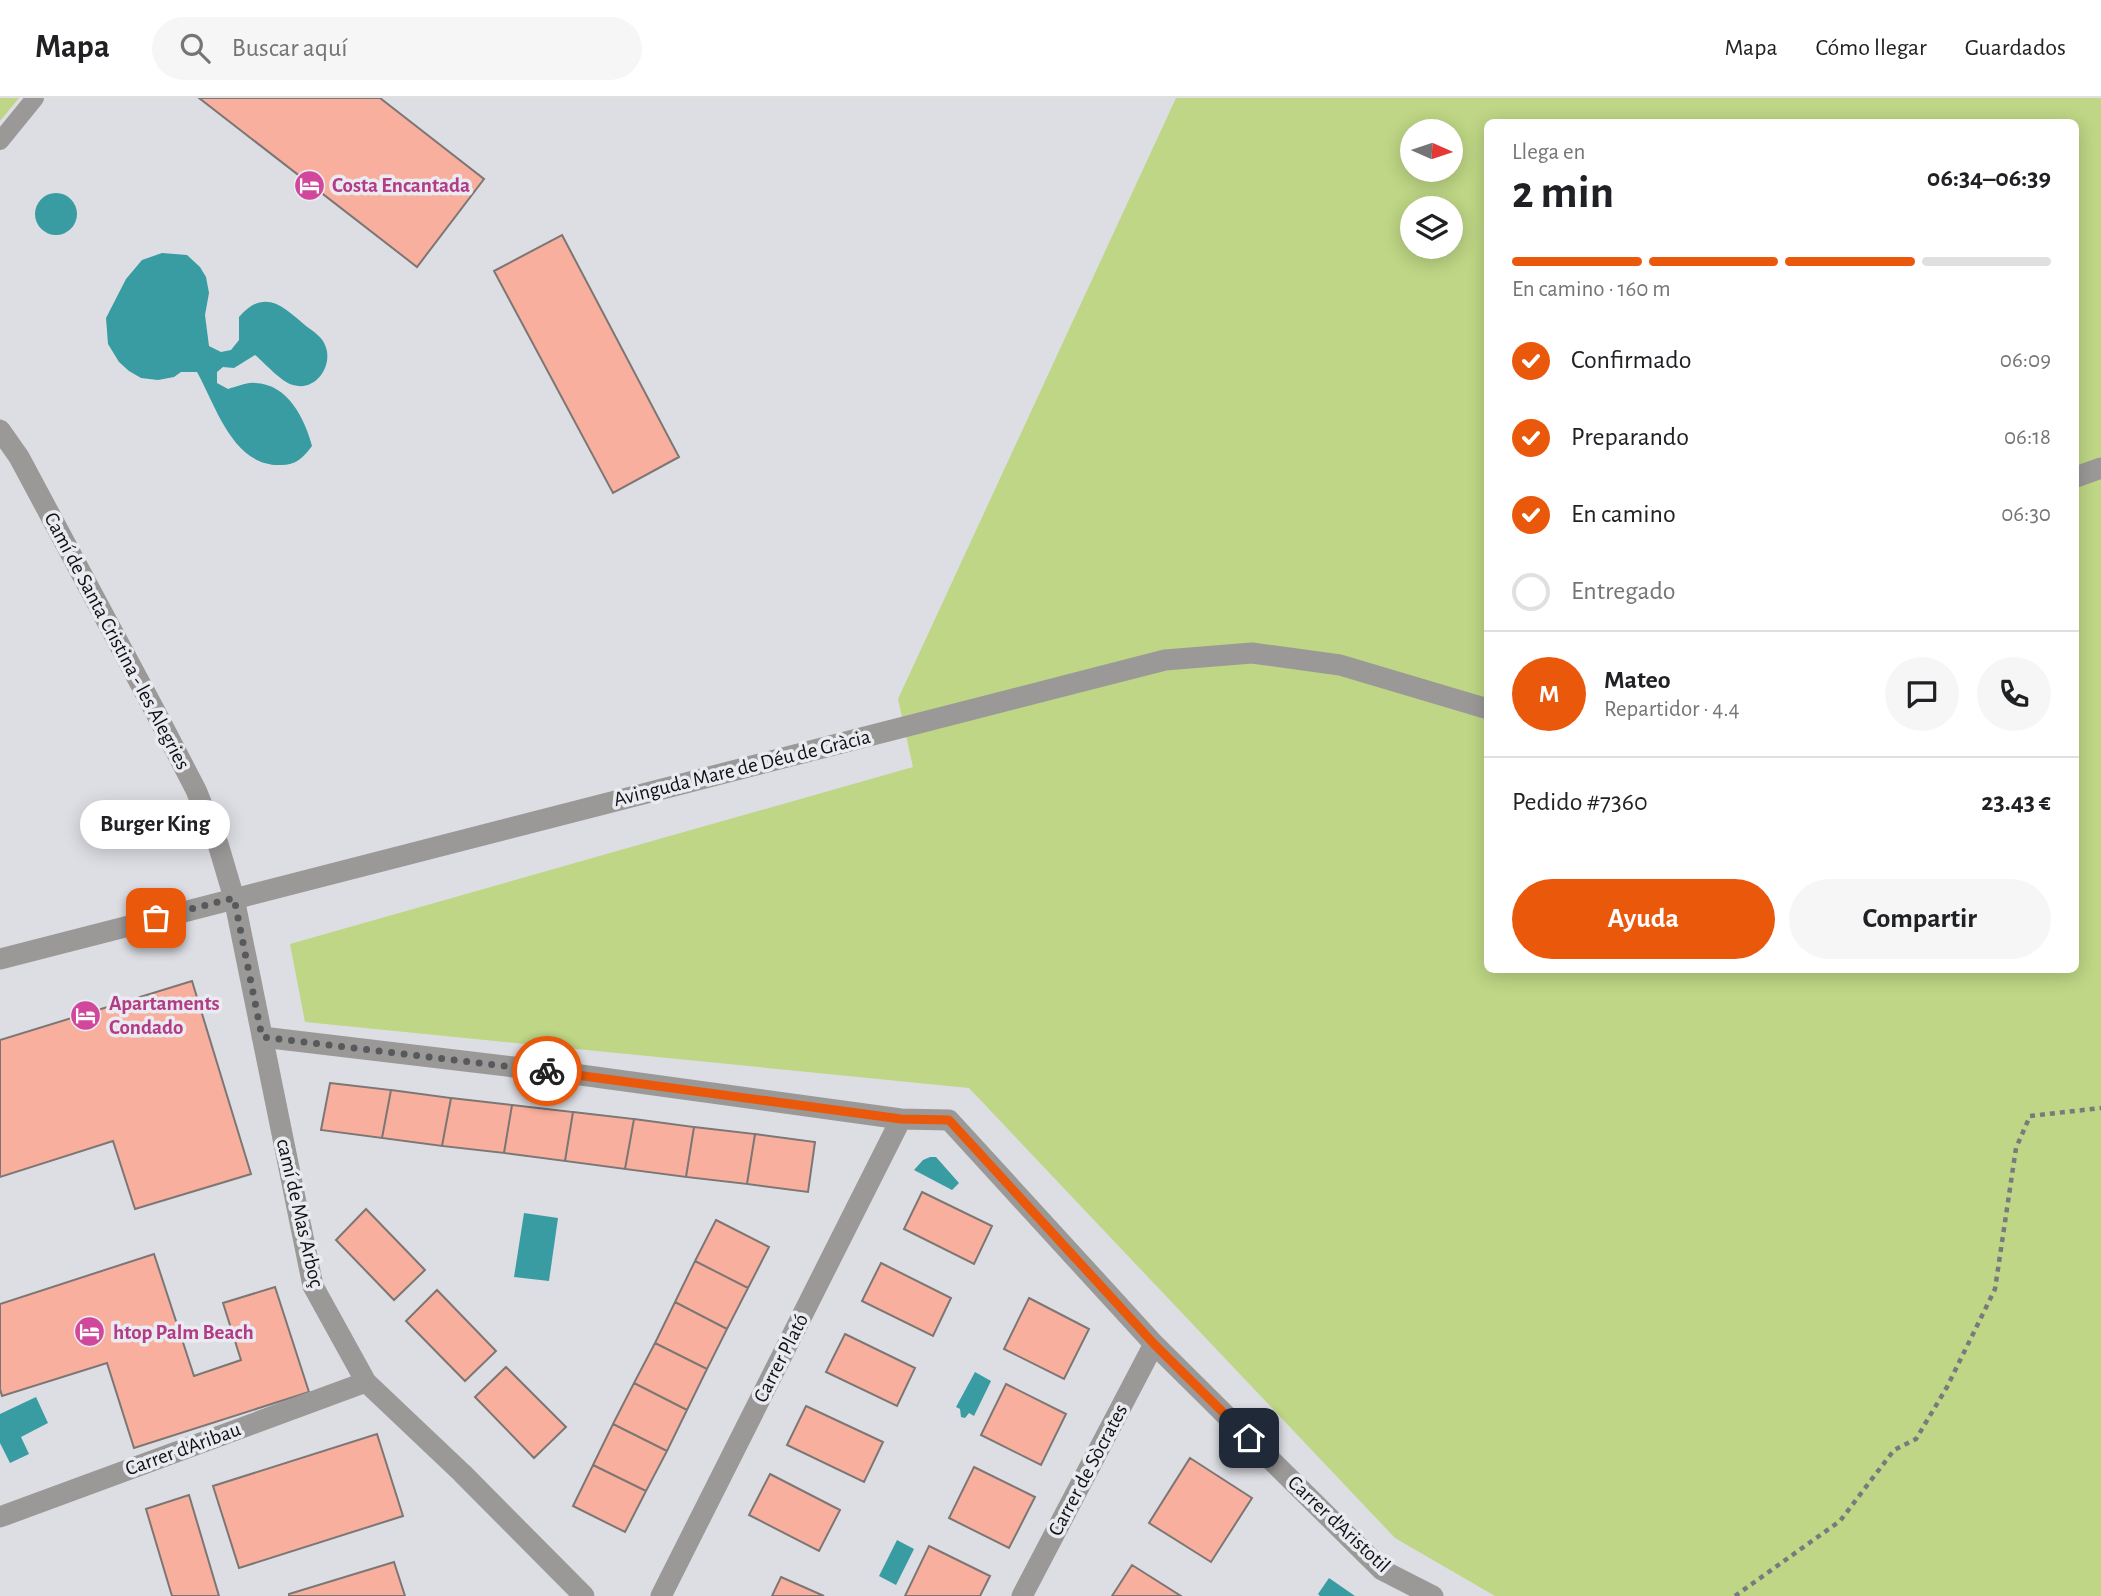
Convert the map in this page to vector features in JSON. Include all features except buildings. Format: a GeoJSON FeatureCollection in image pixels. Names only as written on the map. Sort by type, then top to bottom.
{"type":"FeatureCollection","features":[{"type":"Feature","properties":{"kind":"street","name":"Camí de Santa Cristina - les Alegries"},"geometry":{"type":"LineString","coordinates":[[0,430],[26,469],[196,790],[218,844],[234,898]]}},
{"type":"Feature","properties":{"kind":"street"},"geometry":{"type":"LineString","coordinates":[[2079,476],[2101,468]]}},
{"type":"Feature","properties":{"kind":"street","name":"Avinguda Mare de Déu de Gràcia"},"geometry":{"type":"LineString","coordinates":[[0,959],[1165,660],[1252,653],[1340,665],[1484,708]]}},
{"type":"Feature","properties":{"kind":"street","name":"camí de Mas Arboç"},"geometry":{"type":"LineString","coordinates":[[234,898],[313,1286],[366,1382],[462,1473],[584,1596]]}},
{"type":"Feature","properties":{"kind":"street","name":"Carrer d'Aristotil"},"geometry":{"type":"LineString","coordinates":[[262,1037],[581,1075],[901,1119],[949,1120],[1154,1344],[1382,1570],[1433,1596]]}},
{"type":"Feature","properties":{"kind":"street","name":"Carrer Plató"},"geometry":{"type":"LineString","coordinates":[[661,1596],[901,1119]]}},
{"type":"Feature","properties":{"kind":"street","name":"Carrer de Sòcrates"},"geometry":{"type":"LineString","coordinates":[[1022,1596],[1154,1344]]}},
{"type":"Feature","properties":{"kind":"street","name":"Carrer d'Aribau"},"geometry":{"type":"LineString","coordinates":[[0,1517],[366,1382]]}},
{"type":"Feature","properties":{"kind":"lane"},"geometry":{"type":"LineString","coordinates":[[0,141],[35,98]]}},
{"type":"Feature","properties":{"kind":"path"},"geometry":{"type":"LineString","coordinates":[[1735,1596],[1840,1521],[1894,1450],[1916,1439],[1947,1387],[1995,1289],[2016,1149],[2030,1116],[2101,1108]]}},
{"type":"Feature","properties":{"kind":"green space"},"geometry":{"type":"Polygon","coordinates":[[[0,98],[19,98],[0,121],[0,98]]]}},
{"type":"Feature","properties":{"kind":"green space"},"geometry":{"type":"Polygon","coordinates":[[[1176,98],[2101,98],[2101,1596],[1495,1596],[1395,1538],[969,1088],[305,1022],[290,944],[913,767],[898,699],[1176,98]]]}},
{"type":"Feature","properties":{"kind":"water"},"geometry":{"type":"Polygon","coordinates":[[[56,193],[71,199],[77,214],[71,229],[56,235],[41,229],[35,214],[41,199],[56,193]]]}},
{"type":"Feature","properties":{"kind":"water"},"geometry":{"type":"Polygon","coordinates":[[[162,253],[187,255],[206,277],[209,293],[205,315],[209,346],[221,352],[231,350],[239,340],[239,317],[257,303],[266,302],[274,303],[290,312],[324,342],[327,353],[325,368],[316,381],[309,385],[288,383],[255,355],[234,368],[223,367],[217,372],[217,383],[228,389],[255,383],[277,389],[286,396],[300,414],[312,446],[299,460],[281,465],[264,463],[250,456],[228,432],[197,372],[181,372],[174,377],[158,380],[141,378],[119,362],[108,344],[106,318],[126,279],[142,260],[162,253]]]}},
{"type":"Feature","properties":{"kind":"water"},"geometry":{"type":"Polygon","coordinates":[[[930,1157],[936,1157],[959,1183],[952,1190],[914,1170],[930,1157]]]}},
{"type":"Feature","properties":{"kind":"water"},"geometry":{"type":"Polygon","coordinates":[[[524,1213],[558,1218],[549,1281],[514,1277],[524,1213]]]}},
{"type":"Feature","properties":{"kind":"water"},"geometry":{"type":"Polygon","coordinates":[[[975,1372],[991,1381],[974,1416],[969,1413],[965,1418],[961,1417],[960,1409],[956,1407],[975,1372]]]}},
{"type":"Feature","properties":{"kind":"water"},"geometry":{"type":"Polygon","coordinates":[[[36,1397],[48,1423],[21,1437],[29,1454],[10,1463],[0,1443],[0,1414],[36,1397]]]}},
{"type":"Feature","properties":{"kind":"water"},"geometry":{"type":"Polygon","coordinates":[[[897,1540],[914,1549],[896,1585],[879,1576],[897,1540]]]}},
{"type":"Feature","properties":{"kind":"water"},"geometry":{"type":"Polygon","coordinates":[[[1329,1578],[1355,1596],[1320,1596],[1318,1594],[1329,1578]]]}},
{"type":"Feature","properties":{"kind":"way so far"},"geometry":{"type":"LineString","coordinates":[[156,918],[234,898],[262,1037],[547,1071]]}},
{"type":"Feature","properties":{"kind":"place","name":"Costa Encantada"},"geometry":{"type":"Point","coordinates":[309,185]}},
{"type":"Feature","properties":{"kind":"place","name":"Burger King"},"geometry":{"type":"Point","coordinates":[156,918]}},
{"type":"Feature","properties":{"kind":"place","name":"Apartaments Condado"},"geometry":{"type":"Point","coordinates":[86,1015]}},
{"type":"Feature","properties":{"kind":"place","name":"htop Palm Beach"},"geometry":{"type":"Point","coordinates":[90,1332]}},
{"type":"Feature","properties":{"kind":"route"},"geometry":{"type":"LineString","coordinates":[[547,1071],[901,1119],[949,1120],[1154,1344],[1249,1438]]}}]}
